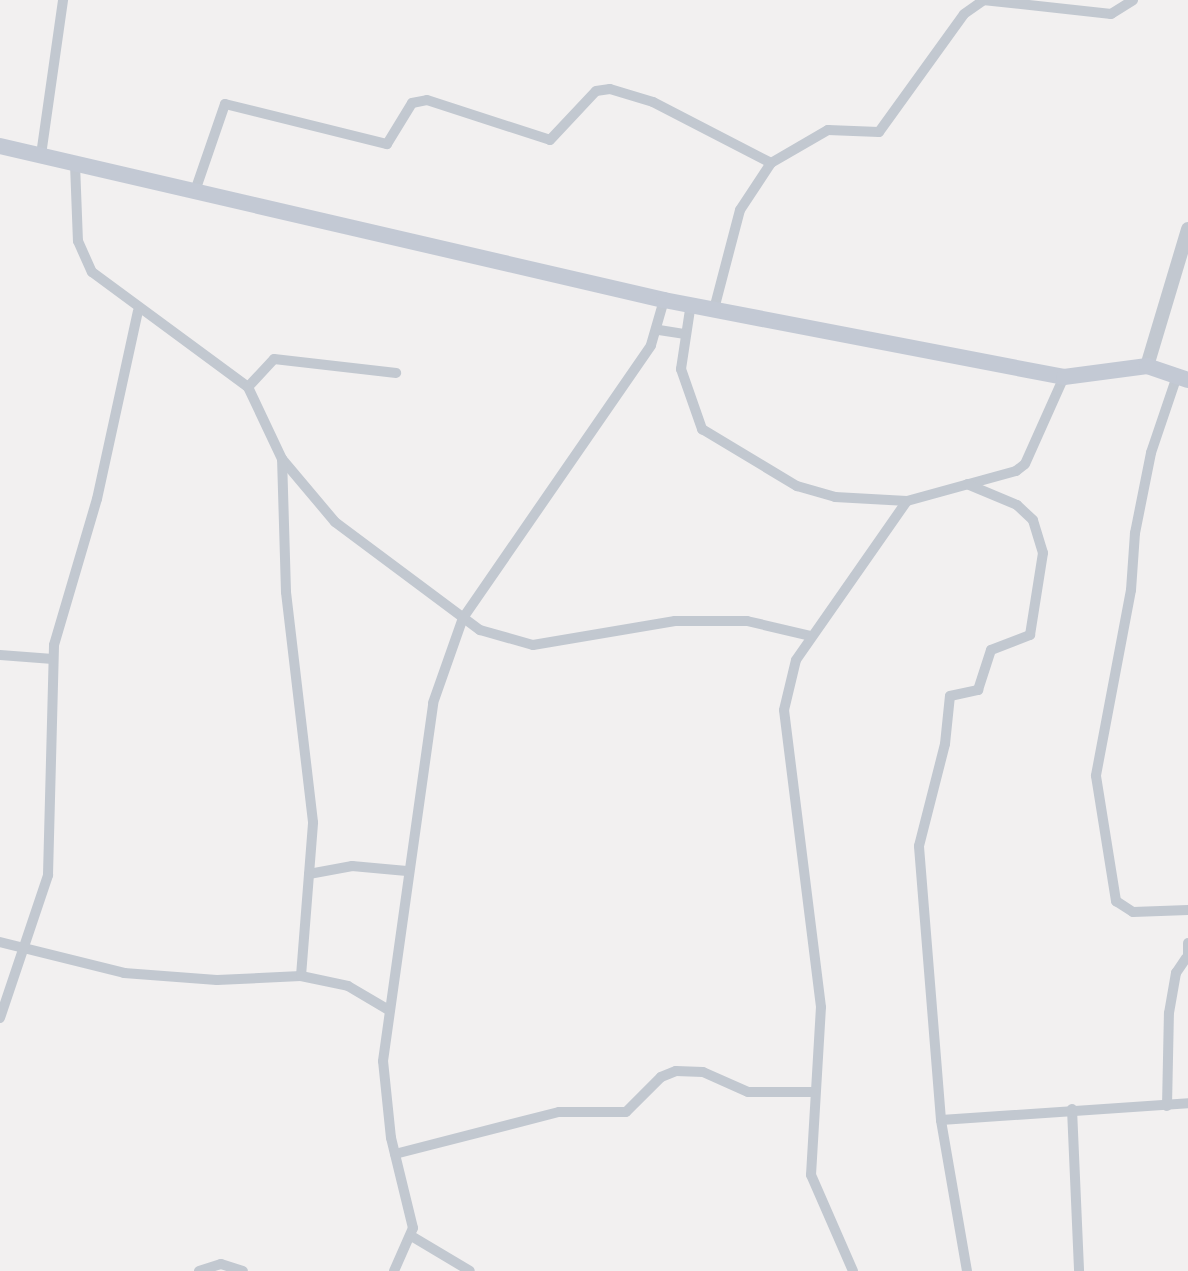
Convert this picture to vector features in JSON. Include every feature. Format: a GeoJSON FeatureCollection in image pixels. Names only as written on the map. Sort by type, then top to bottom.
{"type":"FeatureCollection","features":[{"type":"Feature","properties":{"kind":"main road"},"geometry":{"type":"LineString","coordinates":[[0,146],[664,300],[691,303],[1064,377],[1147,366],[1183,378]]}},
{"type":"Feature","properties":{"kind":"street"},"geometry":{"type":"LineString","coordinates":[[41,155],[63,0]]}},
{"type":"Feature","properties":{"kind":"street"},"geometry":{"type":"LineString","coordinates":[[714,309],[740,209],[771,163],[828,130],[879,132],[964,14],[984,0],[1111,14],[1133,0]]}},
{"type":"Feature","properties":{"kind":"street"},"geometry":{"type":"LineString","coordinates":[[195,191],[217,115],[232,103],[387,144],[412,103],[427,100],[551,140],[596,91],[610,89],[653,102],[771,163]]}},
{"type":"Feature","properties":{"kind":"street"},"geometry":{"type":"LineString","coordinates":[[75,164],[78,241],[92,272],[138,311],[172,328],[248,387],[282,459],[335,522],[463,618],[501,640],[533,645],[676,621],[747,621],[811,636]]}},
{"type":"Feature","properties":{"kind":"street"},"geometry":{"type":"LineString","coordinates":[[1147,366],[1188,229]]}},
{"type":"Feature","properties":{"kind":"street"},"geometry":{"type":"LineString","coordinates":[[394,1271],[413,1237],[383,1096],[387,1009],[433,703],[463,618],[659,330],[664,300]]}},
{"type":"Feature","properties":{"kind":"street"},"geometry":{"type":"LineString","coordinates":[[691,303],[684,334],[681,369],[702,429],[716,441],[797,486],[835,497],[907,501],[1025,464],[1064,377]]}},
{"type":"Feature","properties":{"kind":"street"},"geometry":{"type":"LineString","coordinates":[[0,1018],[48,875],[53,659],[97,499],[138,311]]}},
{"type":"Feature","properties":{"kind":"street"},"geometry":{"type":"LineString","coordinates":[[659,330],[684,334]]}},
{"type":"Feature","properties":{"kind":"street"},"geometry":{"type":"LineString","coordinates":[[248,387],[274,359],[396,373]]}},
{"type":"Feature","properties":{"kind":"street"},"geometry":{"type":"LineString","coordinates":[[1183,378],[1151,453],[1135,533],[1128,613],[1096,776],[1116,901],[1133,912],[1188,910]]}},
{"type":"Feature","properties":{"kind":"street"},"geometry":{"type":"LineString","coordinates":[[282,459],[286,592],[313,822],[301,976]]}},
{"type":"Feature","properties":{"kind":"street"},"geometry":{"type":"LineString","coordinates":[[967,484],[1017,505],[1033,520],[1043,553],[1030,635],[991,650],[978,690],[950,696],[945,744],[927,799],[919,845],[941,1120],[967,1271]]}},
{"type":"Feature","properties":{"kind":"street"},"geometry":{"type":"LineString","coordinates":[[853,1271],[811,1175],[813,1092],[821,1007],[784,710],[796,660],[907,501]]}},
{"type":"Feature","properties":{"kind":"street"},"geometry":{"type":"LineString","coordinates":[[0,655],[53,659]]}},
{"type":"Feature","properties":{"kind":"street"},"geometry":{"type":"LineString","coordinates":[[309,874],[352,866],[407,871]]}},
{"type":"Feature","properties":{"kind":"street"},"geometry":{"type":"LineString","coordinates":[[0,942],[22,951],[124,972],[217,980],[301,976],[348,986],[387,1009]]}},
{"type":"Feature","properties":{"kind":"street"},"geometry":{"type":"LineString","coordinates":[[1167,1106],[1169,1013],[1187,958],[1188,943]]}},
{"type":"Feature","properties":{"kind":"street"},"geometry":{"type":"LineString","coordinates":[[396,1154],[559,1112],[626,1112],[661,1077],[676,1071],[703,1072],[756,1093],[813,1092]]}},
{"type":"Feature","properties":{"kind":"street"},"geometry":{"type":"LineString","coordinates":[[941,1120],[1188,1103]]}},
{"type":"Feature","properties":{"kind":"street"},"geometry":{"type":"LineString","coordinates":[[1072,1109],[1079,1271]]}},
{"type":"Feature","properties":{"kind":"street"},"geometry":{"type":"LineString","coordinates":[[413,1237],[470,1271]]}},
{"type":"Feature","properties":{"kind":"street"},"geometry":{"type":"LineString","coordinates":[[199,1271],[221,1264],[243,1271]]}}]}
